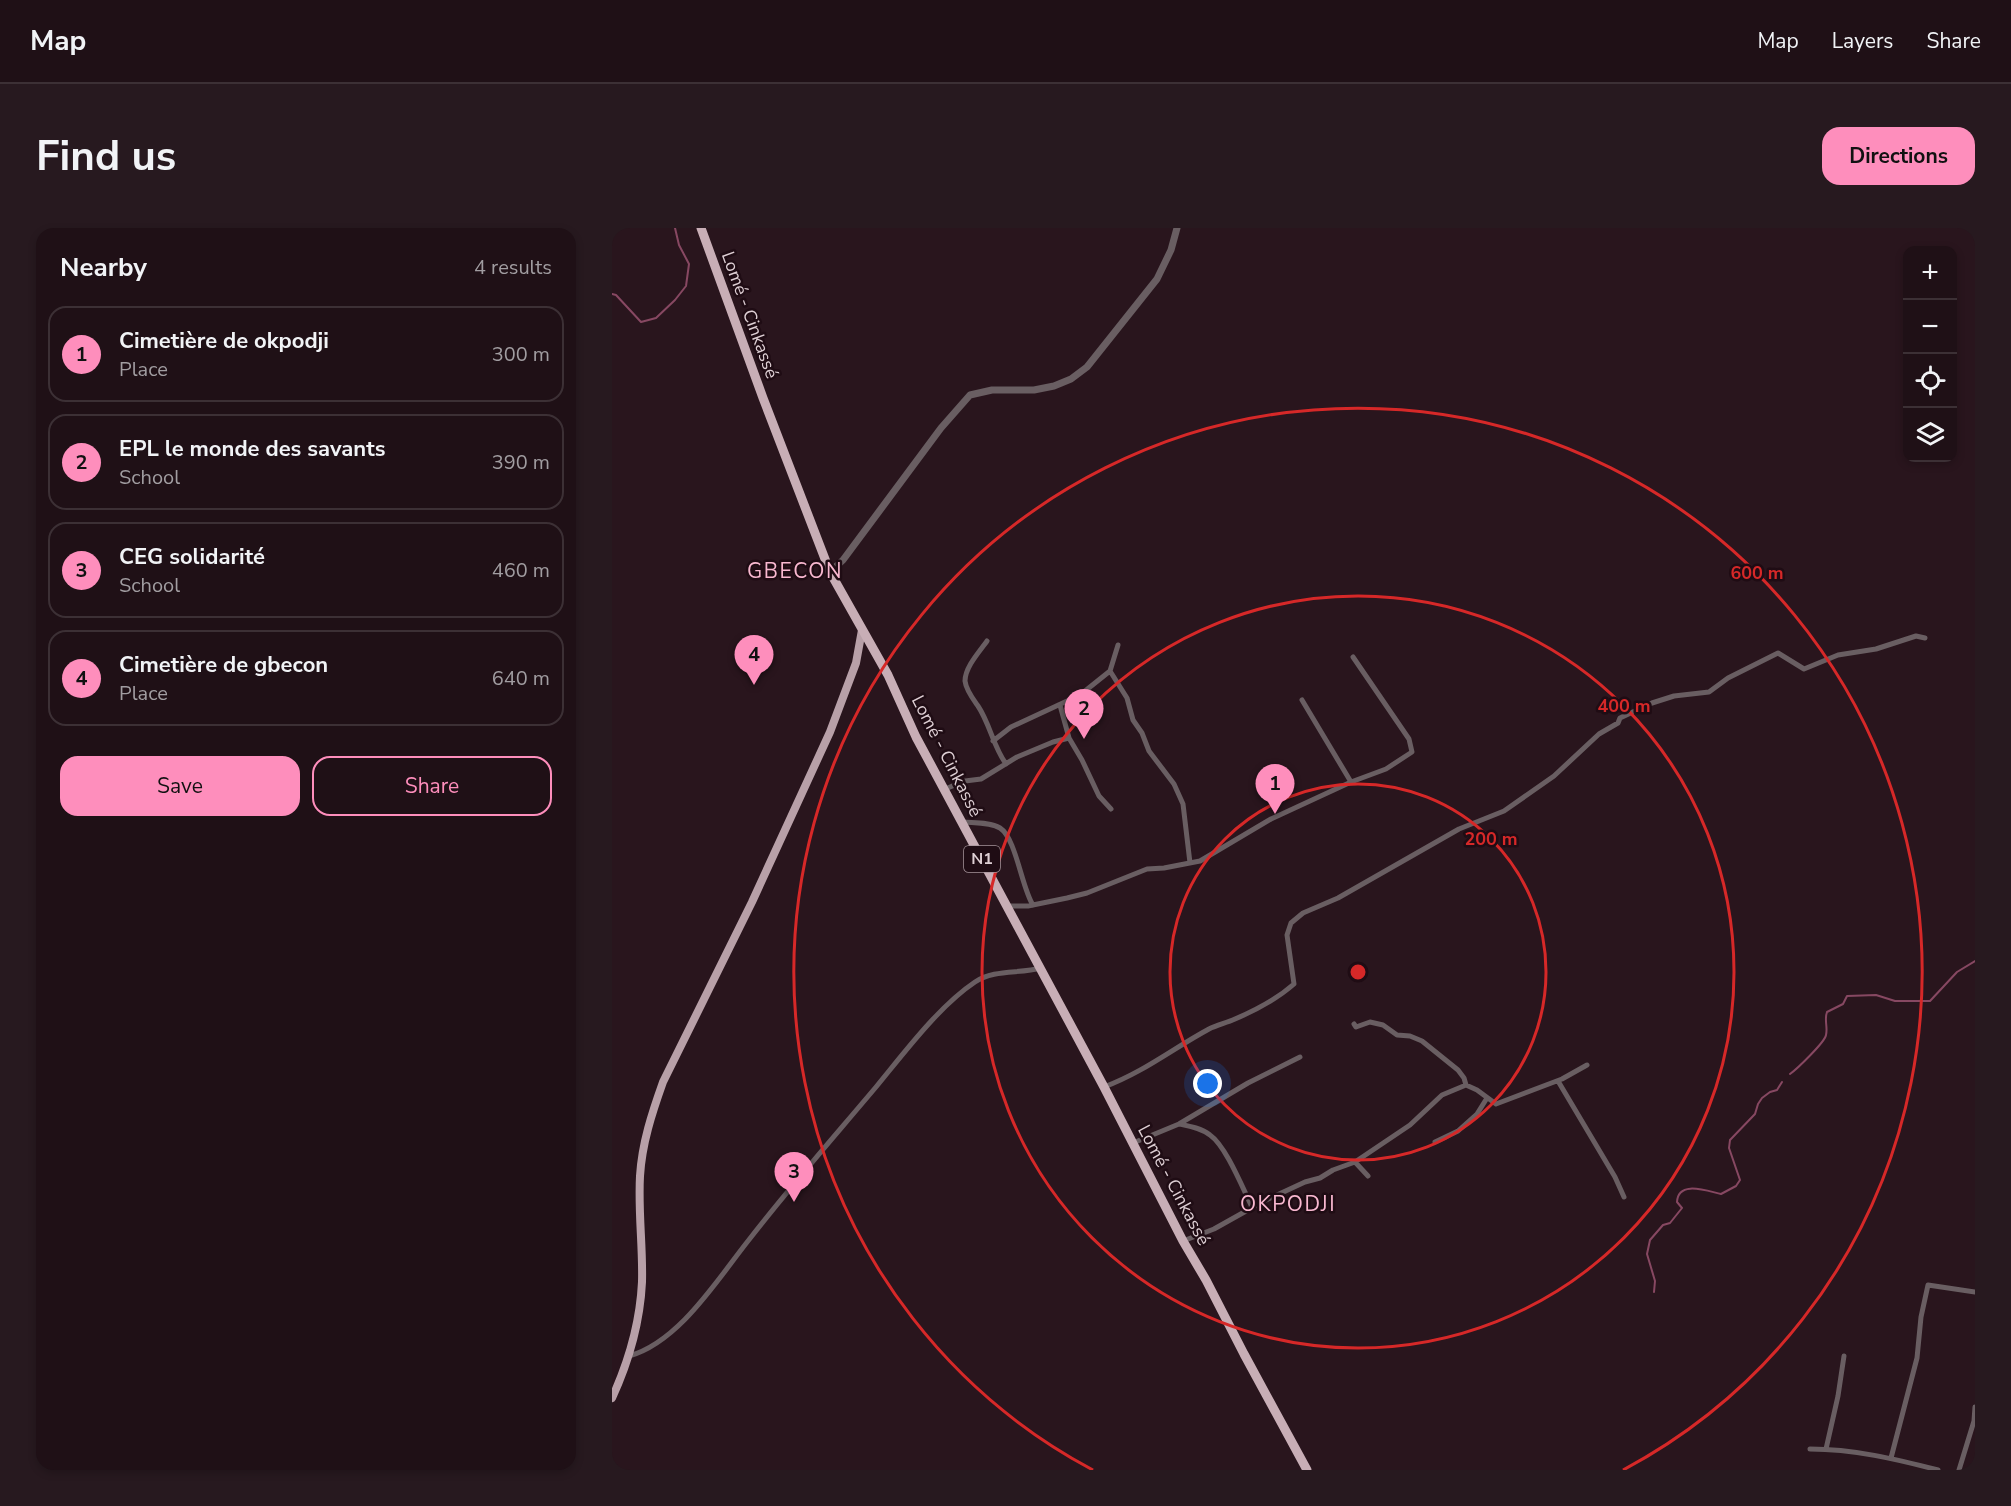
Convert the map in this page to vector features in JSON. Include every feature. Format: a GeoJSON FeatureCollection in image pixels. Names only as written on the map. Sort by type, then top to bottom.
{"type":"FeatureCollection","features":[{"type":"Feature","properties":{"kind":"highway","name":"Lomé - Cinkassé"},"geometry":{"type":"LineString","coordinates":[[701,228],[762,398],[830,572],[888,675],[916,737],[1307,1470]]}},
{"type":"Feature","properties":{"kind":"main road"},"geometry":{"type":"LineString","coordinates":[[612,1398],[629,1356],[642,1281],[640,1173],[645,1137],[654,1107],[663,1082],[752,902],[830,732],[856,663],[862,630]]}},
{"type":"Feature","properties":{"kind":"street"},"geometry":{"type":"LineString","coordinates":[[830,572],[849,552],[964,400],[977,392],[1034,390],[1054,386],[1071,379],[1087,367],[1157,279],[1171,250],[1177,228]]}},
{"type":"Feature","properties":{"kind":"street"},"geometry":{"type":"LineString","coordinates":[[1104,1087],[1129,1077],[1164,1057],[1178,1046],[1277,997],[1294,984],[1287,935],[1291,923],[1303,913],[1338,898],[1459,829],[1504,811],[1554,776],[1599,734],[1618,723],[1620,718],[1652,703],[1674,696],[1709,692],[1728,678],[1778,653],[1804,669],[1838,655],[1876,649],[1916,636],[1925,638]]}},
{"type":"Feature","properties":{"kind":"street"},"geometry":{"type":"LineString","coordinates":[[987,641],[965,681],[968,692],[989,726],[993,741],[1006,764]]}},
{"type":"Feature","properties":{"kind":"street"},"geometry":{"type":"LineString","coordinates":[[993,741],[1011,727],[1080,695],[1110,671],[1118,645]]}},
{"type":"Feature","properties":{"kind":"street"},"geometry":{"type":"LineString","coordinates":[[1008,906],[1033,905],[1087,893],[1147,869],[1200,861],[1271,819],[1351,782],[1386,769],[1412,752],[1409,740],[1353,657]]}},
{"type":"Feature","properties":{"kind":"street"},"geometry":{"type":"LineString","coordinates":[[1110,671],[1127,698],[1133,720],[1149,751],[1174,784],[1183,804],[1190,863]]}},
{"type":"Feature","properties":{"kind":"street"},"geometry":{"type":"LineString","coordinates":[[1302,700],[1351,782]]}},
{"type":"Feature","properties":{"kind":"street"},"geometry":{"type":"LineString","coordinates":[[1060,705],[1069,738],[1099,796],[1111,809]]}},
{"type":"Feature","properties":{"kind":"street"},"geometry":{"type":"LineString","coordinates":[[945,789],[965,781],[981,778],[1017,757],[1053,741],[1069,738]]}},
{"type":"Feature","properties":{"kind":"street"},"geometry":{"type":"LineString","coordinates":[[963,822],[992,825],[1004,831],[1017,859],[1026,891],[1033,905]]}},
{"type":"Feature","properties":{"kind":"street"},"geometry":{"type":"LineString","coordinates":[[629,1356],[656,1344],[699,1303],[809,1164],[823,1151],[911,1046],[959,994],[975,982],[991,975],[1041,968]]}},
{"type":"Feature","properties":{"kind":"street"},"geometry":{"type":"LineString","coordinates":[[1354,1024],[1356,1027],[1370,1022],[1383,1025],[1397,1035],[1410,1036],[1422,1041],[1458,1070],[1466,1085]]}},
{"type":"Feature","properties":{"kind":"street"},"geometry":{"type":"LineString","coordinates":[[1133,1143],[1179,1124],[1248,1083],[1300,1057]]}},
{"type":"Feature","properties":{"kind":"street"},"geometry":{"type":"LineString","coordinates":[[1183,1241],[1214,1229],[1252,1207],[1305,1182],[1320,1178],[1354,1162],[1410,1125],[1450,1090],[1466,1085],[1496,1104],[1558,1081],[1587,1065]]}},
{"type":"Feature","properties":{"kind":"street"},"geometry":{"type":"LineString","coordinates":[[1558,1081],[1615,1177],[1624,1197]]}},
{"type":"Feature","properties":{"kind":"street"},"geometry":{"type":"LineString","coordinates":[[1434,1142],[1458,1131],[1477,1114],[1487,1098]]}},
{"type":"Feature","properties":{"kind":"street"},"geometry":{"type":"LineString","coordinates":[[1179,1124],[1208,1133],[1215,1139],[1237,1175],[1252,1207]]}},
{"type":"Feature","properties":{"kind":"street"},"geometry":{"type":"LineString","coordinates":[[1354,1162],[1368,1176]]}},
{"type":"Feature","properties":{"kind":"street"},"geometry":{"type":"LineString","coordinates":[[1891,1458],[1917,1358],[1921,1317],[1928,1285],[1975,1292]]}},
{"type":"Feature","properties":{"kind":"street"},"geometry":{"type":"LineString","coordinates":[[1826,1449],[1844,1356]]}},
{"type":"Feature","properties":{"kind":"street"},"geometry":{"type":"LineString","coordinates":[[1959,1470],[1974,1421],[1975,1407]]}},
{"type":"Feature","properties":{"kind":"street"},"geometry":{"type":"LineString","coordinates":[[1810,1449],[1891,1458],[1938,1470]]}},
{"type":"Feature","properties":{"kind":"waterway"},"geometry":{"type":"LineString","coordinates":[[612,294],[616,295],[641,322],[656,318],[675,300],[686,286],[689,264],[679,245],[675,228]]}},
{"type":"Feature","properties":{"kind":"waterway"},"geometry":{"type":"LineString","coordinates":[[1790,1074],[1821,1043],[1826,1035],[1827,1012],[1843,1004],[1847,996],[1876,995],[1895,1001],[1930,1001],[1957,972],[1975,961]]}},
{"type":"Feature","properties":{"kind":"waterway"},"geometry":{"type":"LineString","coordinates":[[1654,1292],[1655,1281],[1647,1254],[1650,1240],[1663,1225],[1670,1223],[1682,1208],[1677,1202],[1682,1191],[1701,1189],[1721,1194],[1736,1186],[1740,1180],[1729,1148],[1730,1140],[1755,1114],[1762,1098],[1777,1090],[1782,1082]]}},
{"type":"Feature","properties":{"kind":"place","name":"Cimetière de gbecon"},"geometry":{"type":"Point","coordinates":[754,685]}},
{"type":"Feature","properties":{"kind":"place","name":"EPL le monde des savants"},"geometry":{"type":"Point","coordinates":[1084,739]}},
{"type":"Feature","properties":{"kind":"place","name":"Cimetière de okpodji"},"geometry":{"type":"Point","coordinates":[1275,814]}},
{"type":"Feature","properties":{"kind":"place","name":"CEG solidarité"},"geometry":{"type":"Point","coordinates":[794,1202]}},
{"type":"Feature","properties":{"kind":"district","name":"GBECON"},"geometry":{"type":"Point","coordinates":[795,571]}},
{"type":"Feature","properties":{"kind":"district","name":"OKPODJI"},"geometry":{"type":"Point","coordinates":[1288,1204]}}]}
